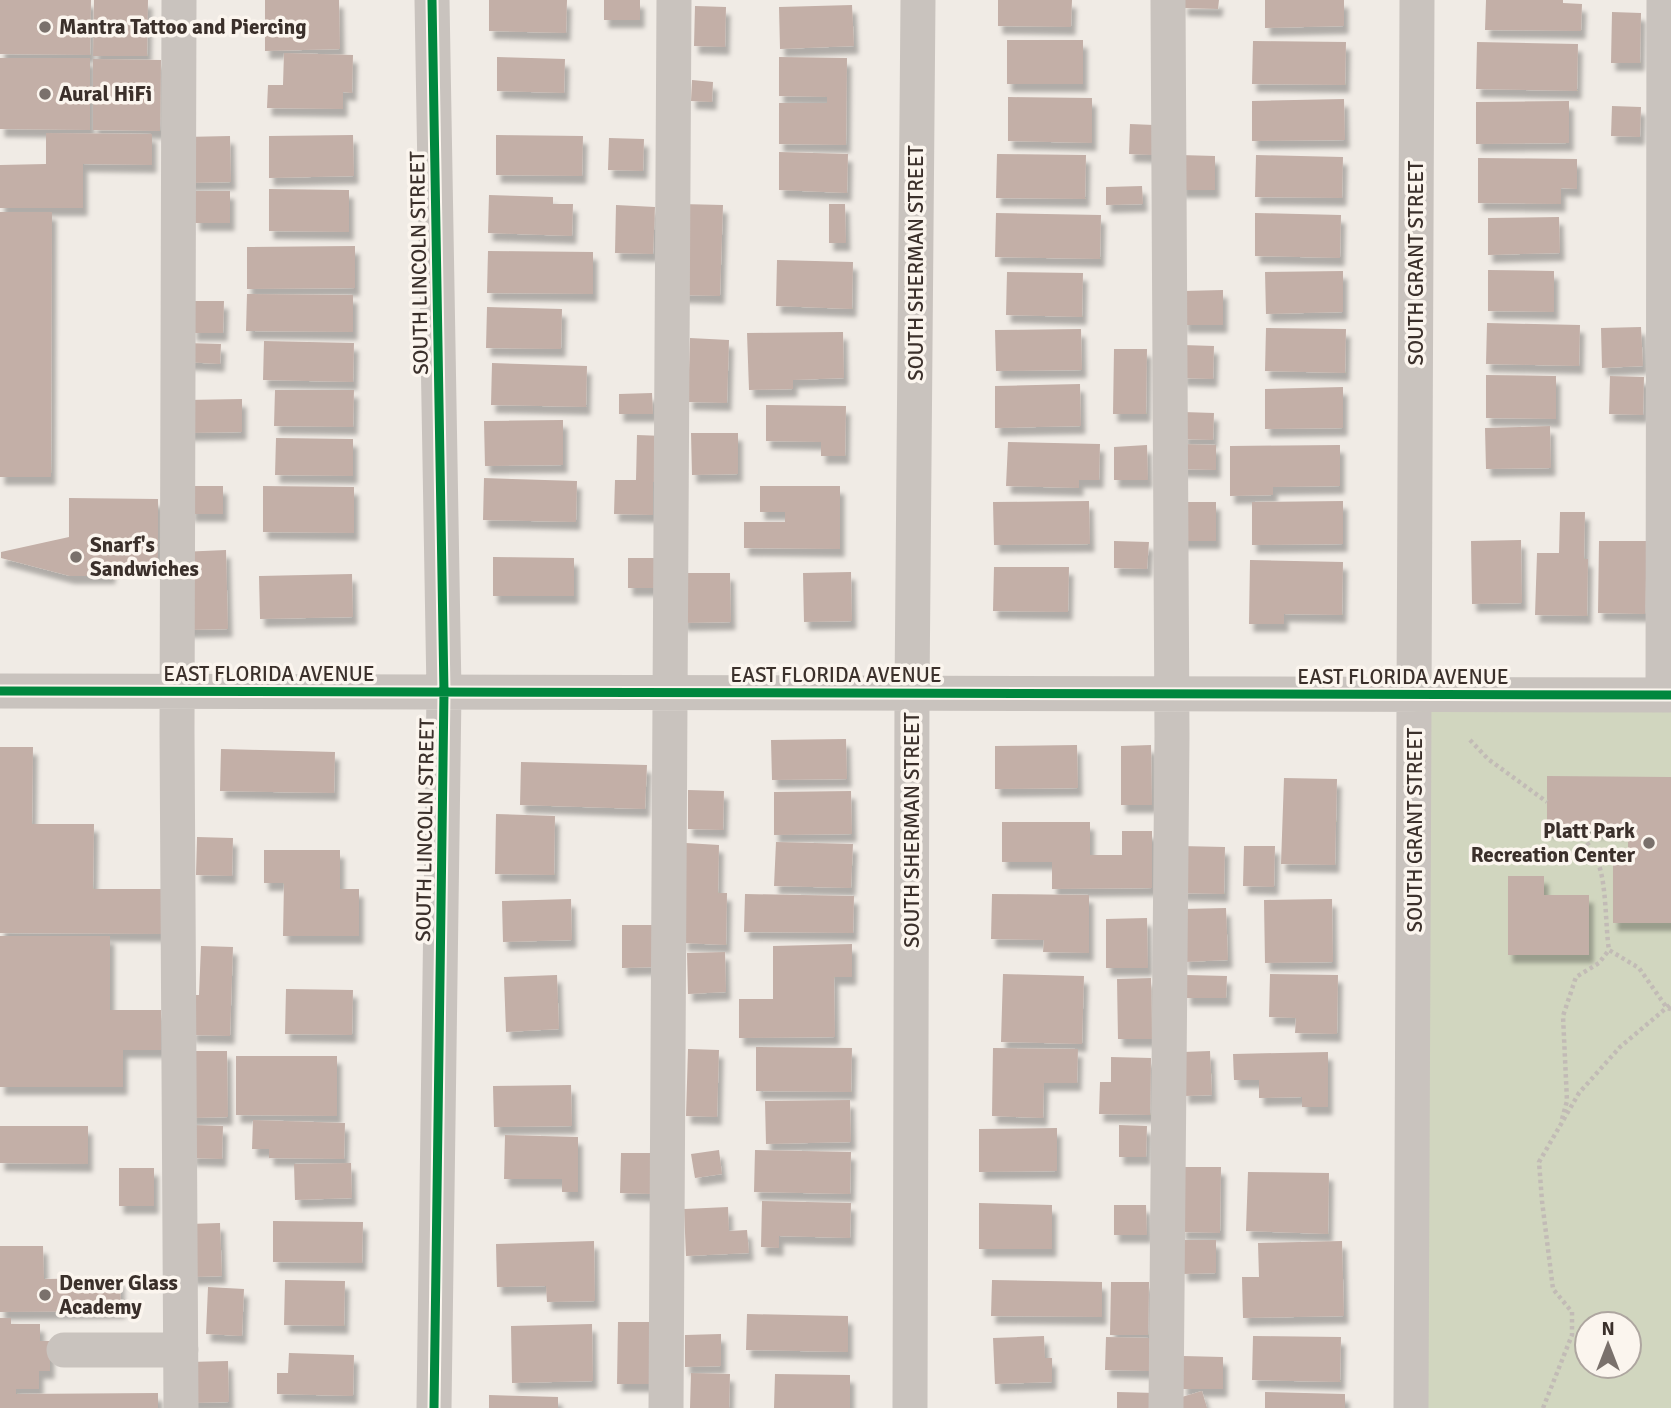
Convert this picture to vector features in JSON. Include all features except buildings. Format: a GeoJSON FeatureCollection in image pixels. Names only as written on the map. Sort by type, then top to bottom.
{"type":"FeatureCollection","features":[{"type":"Feature","properties":{"kind":"street"},"geometry":{"type":"LineString","coordinates":[[179,0],[177,691],[181,1408]]}},
{"type":"Feature","properties":{"kind":"street","name":"SOUTH LINCOLN STREET"},"geometry":{"type":"LineString","coordinates":[[432,0],[444,692],[434,1408]]}},
{"type":"Feature","properties":{"kind":"street"},"geometry":{"type":"LineString","coordinates":[[666,1408],[674,0]]}},
{"type":"Feature","properties":{"kind":"street","name":"SOUTH SHERMAN STREET"},"geometry":{"type":"LineString","coordinates":[[910,1408],[918,0]]}},
{"type":"Feature","properties":{"kind":"street"},"geometry":{"type":"LineString","coordinates":[[1166,1408],[1172,693],[1168,0]]}},
{"type":"Feature","properties":{"kind":"street","name":"SOUTH GRANT STREET"},"geometry":{"type":"LineString","coordinates":[[1411,1408],[1417,0]]}},
{"type":"Feature","properties":{"kind":"street"},"geometry":{"type":"LineString","coordinates":[[1664,0],[1667,695]]}},
{"type":"Feature","properties":{"kind":"street","name":"EAST FLORIDA AVENUE"},"geometry":{"type":"LineString","coordinates":[[0,691],[1667,695]]}},
{"type":"Feature","properties":{"kind":"street"},"geometry":{"type":"LineString","coordinates":[[64,1350],[181,1350]]}},
{"type":"Feature","properties":{"kind":"path"},"geometry":{"type":"LineString","coordinates":[[1470,740],[1488,759],[1547,802]]}},
{"type":"Feature","properties":{"kind":"path"},"geometry":{"type":"LineString","coordinates":[[1560,1128],[1567,1101],[1563,1016],[1576,977],[1599,964],[1609,950],[1604,890],[1597,860],[1579,831]]}},
{"type":"Feature","properties":{"kind":"path"},"geometry":{"type":"LineString","coordinates":[[1543,1408],[1572,1335],[1572,1312],[1553,1289],[1539,1162],[1579,1093],[1620,1047],[1670,1007],[1639,968],[1609,950]]}},
{"type":"Feature","properties":{"kind":"green space"},"geometry":{"type":"Polygon","coordinates":[[[1415,694],[1671,695],[1671,1408],[1428,1408],[1415,694]]]}},
{"type":"Feature","properties":{"kind":"cycle path"},"geometry":{"type":"LineString","coordinates":[[432,0],[444,692],[434,1408]]}},
{"type":"Feature","properties":{"kind":"cycle path"},"geometry":{"type":"LineString","coordinates":[[0,691],[1671,695]]}},
{"type":"Feature","properties":{"kind":"place","name":"Mantra Tattoo and Piercing"},"geometry":{"type":"Point","coordinates":[45,27]}},
{"type":"Feature","properties":{"kind":"place","name":"Aural HiFi"},"geometry":{"type":"Point","coordinates":[45,94]}},
{"type":"Feature","properties":{"kind":"place","name":"Snarf's Sandwiches"},"geometry":{"type":"Point","coordinates":[76,557]}},
{"type":"Feature","properties":{"kind":"place","name":"Platt Park Recreation Center"},"geometry":{"type":"Point","coordinates":[1649,843]}},
{"type":"Feature","properties":{"kind":"place","name":"Denver Glass Academy"},"geometry":{"type":"Point","coordinates":[45,1295]}}]}
